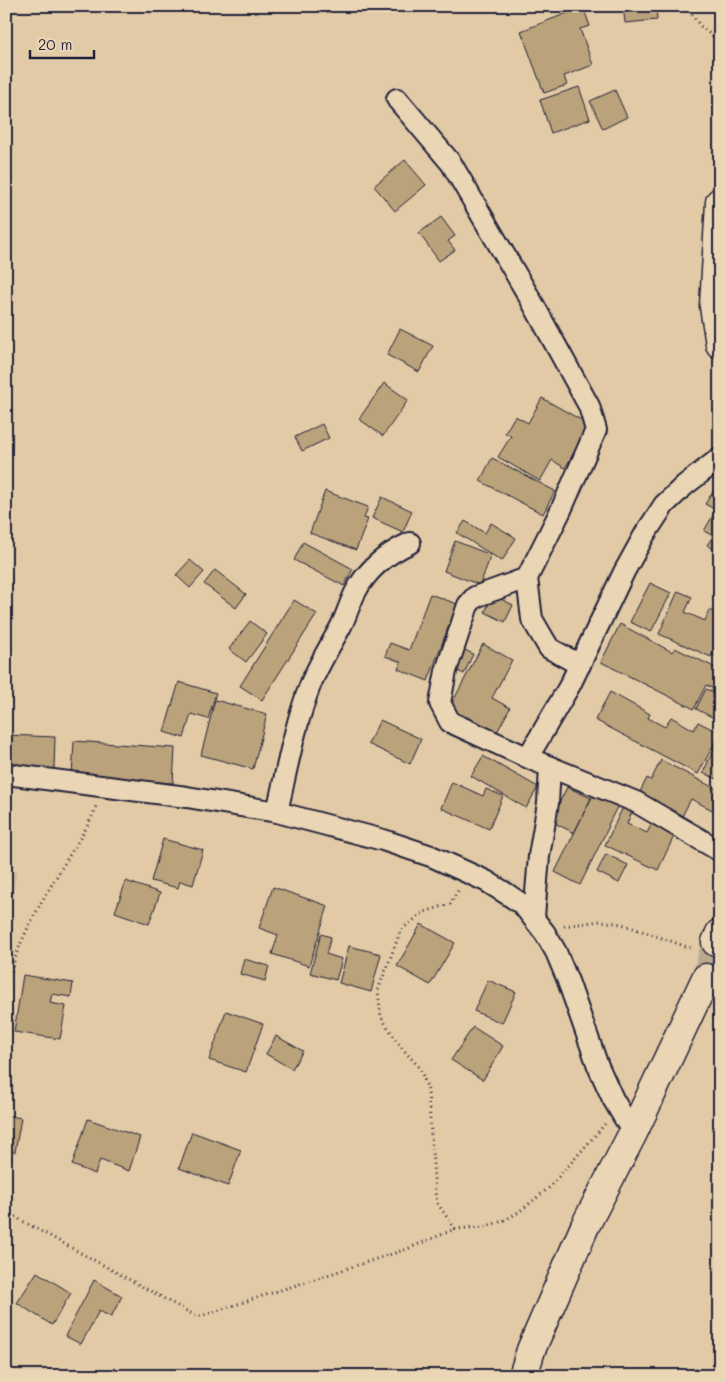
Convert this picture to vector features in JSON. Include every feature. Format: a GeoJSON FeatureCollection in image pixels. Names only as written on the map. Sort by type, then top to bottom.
{"type":"FeatureCollection","features":[{"type":"Feature","properties":{"kind":"street"},"geometry":{"type":"LineString","coordinates":[[397,99],[451,163],[531,300],[589,406],[596,430],[561,510],[527,578],[532,618],[549,648],[580,665]]}},
{"type":"Feature","properties":{"kind":"street"},"geometry":{"type":"LineString","coordinates":[[720,202],[714,306],[720,344]]}},
{"type":"Feature","properties":{"kind":"street"},"geometry":{"type":"LineString","coordinates":[[528,757],[580,665],[624,572],[664,504],[720,458]]}},
{"type":"Feature","properties":{"kind":"street"},"geometry":{"type":"LineString","coordinates":[[278,812],[290,755],[307,695],[355,593],[374,566],[385,557],[410,543]]}},
{"type":"Feature","properties":{"kind":"street"},"geometry":{"type":"LineString","coordinates":[[527,578],[475,597],[468,605],[446,671],[440,703],[450,722],[550,767],[636,802],[720,851]]}},
{"type":"Feature","properties":{"kind":"street"},"geometry":{"type":"LineString","coordinates":[[539,925],[539,856],[548,803],[550,767]]}},
{"type":"Feature","properties":{"kind":"street"},"geometry":{"type":"LineString","coordinates":[[6,774],[187,797],[278,812],[383,840],[431,856],[465,871],[508,894],[522,904],[539,925],[556,952],[598,1066],[619,1109],[633,1132]]}},
{"type":"Feature","properties":{"kind":"street"},"geometry":{"type":"LineString","coordinates":[[523,1376],[531,1350],[585,1226],[633,1132],[711,951]]}},
{"type":"Feature","properties":{"kind":"path"},"geometry":{"type":"LineString","coordinates":[[686,6],[700,26],[720,42]]}},
{"type":"Feature","properties":{"kind":"path"},"geometry":{"type":"LineString","coordinates":[[6,996],[16,955],[42,902],[92,821],[102,786]]}},
{"type":"Feature","properties":{"kind":"path"},"geometry":{"type":"LineString","coordinates":[[455,1229],[438,1204],[428,1090],[420,1068],[400,1046],[381,1017],[378,990],[401,930],[424,912],[450,904],[457,894],[465,871]]}},
{"type":"Feature","properties":{"kind":"path"},"geometry":{"type":"LineString","coordinates":[[539,925],[559,927],[600,921],[622,924],[711,951]]}},
{"type":"Feature","properties":{"kind":"path"},"geometry":{"type":"LineString","coordinates":[[6,1212],[194,1315],[201,1316],[407,1249],[455,1229],[483,1227],[503,1221],[519,1212],[550,1187],[619,1109]]}},
{"type":"Feature","properties":{"kind":"shaded area"},"geometry":{"type":"Polygon","coordinates":[[[6,870],[17,872],[6,922],[6,870]]]}},
{"type":"Feature","properties":{"kind":"building"},"geometry":{"type":"Polygon","coordinates":[[[623,6],[656,6],[657,20],[625,23],[623,6]]]}},
{"type":"Feature","properties":{"kind":"building"},"geometry":{"type":"Polygon","coordinates":[[[583,7],[590,26],[580,29],[593,65],[564,76],[567,85],[544,93],[521,31],[583,7]]]}},
{"type":"Feature","properties":{"kind":"building"},"geometry":{"type":"Polygon","coordinates":[[[579,87],[590,119],[551,133],[540,100],[579,87]]]}},
{"type":"Feature","properties":{"kind":"building"},"geometry":{"type":"Polygon","coordinates":[[[615,90],[627,117],[603,129],[590,101],[615,90]]]}},
{"type":"Feature","properties":{"kind":"building"},"geometry":{"type":"Polygon","coordinates":[[[405,160],[426,185],[395,211],[374,186],[405,160]]]}},
{"type":"Feature","properties":{"kind":"building"},"geometry":{"type":"Polygon","coordinates":[[[441,217],[455,236],[448,241],[455,250],[439,261],[419,233],[441,217]]]}},
{"type":"Feature","properties":{"kind":"building"},"geometry":{"type":"Polygon","coordinates":[[[400,329],[433,346],[419,372],[387,355],[400,329]]]}},
{"type":"Feature","properties":{"kind":"building"},"geometry":{"type":"Polygon","coordinates":[[[384,383],[408,400],[383,436],[359,419],[384,383]]]}},
{"type":"Feature","properties":{"kind":"building"},"geometry":{"type":"Polygon","coordinates":[[[542,398],[590,425],[565,468],[552,460],[540,481],[498,457],[511,436],[505,433],[515,416],[528,423],[542,398]]]}},
{"type":"Feature","properties":{"kind":"building"},"geometry":{"type":"Polygon","coordinates":[[[322,424],[329,438],[302,451],[295,437],[322,424]]]}},
{"type":"Feature","properties":{"kind":"building"},"geometry":{"type":"Polygon","coordinates":[[[492,458],[555,491],[543,514],[480,481],[492,458]]]}},
{"type":"Feature","properties":{"kind":"building"},"geometry":{"type":"Polygon","coordinates":[[[714,490],[720,493],[720,553],[707,545],[713,536],[704,531],[716,510],[705,504],[714,490]]]}},
{"type":"Feature","properties":{"kind":"building"},"geometry":{"type":"Polygon","coordinates":[[[325,491],[368,507],[364,518],[368,519],[356,550],[310,533],[325,491]]]}},
{"type":"Feature","properties":{"kind":"building"},"geometry":{"type":"Polygon","coordinates":[[[382,497],[412,511],[403,532],[372,518],[382,497]]]}},
{"type":"Feature","properties":{"kind":"building"},"geometry":{"type":"Polygon","coordinates":[[[465,521],[485,533],[491,523],[516,538],[502,561],[457,533],[465,521]]]}},
{"type":"Feature","properties":{"kind":"building"},"geometry":{"type":"Polygon","coordinates":[[[455,541],[491,555],[480,585],[444,571],[455,541]]]}},
{"type":"Feature","properties":{"kind":"building"},"geometry":{"type":"Polygon","coordinates":[[[303,542],[353,569],[344,586],[294,560],[303,542]]]}},
{"type":"Feature","properties":{"kind":"building"},"geometry":{"type":"Polygon","coordinates":[[[190,560],[204,572],[190,588],[176,575],[190,560]]]}},
{"type":"Feature","properties":{"kind":"building"},"geometry":{"type":"Polygon","coordinates":[[[215,570],[246,594],[236,608],[204,584],[215,570]]]}},
{"type":"Feature","properties":{"kind":"building"},"geometry":{"type":"Polygon","coordinates":[[[650,583],[671,593],[651,632],[630,622],[650,583]]]}},
{"type":"Feature","properties":{"kind":"building"},"geometry":{"type":"Polygon","coordinates":[[[678,591],[692,597],[685,612],[705,621],[709,610],[720,615],[720,635],[711,657],[659,634],[678,591]]]}},
{"type":"Feature","properties":{"kind":"building"},"geometry":{"type":"Polygon","coordinates":[[[430,594],[457,604],[428,681],[398,669],[401,662],[385,656],[390,643],[409,650],[430,594]]]}},
{"type":"Feature","properties":{"kind":"building"},"geometry":{"type":"Polygon","coordinates":[[[493,595],[513,605],[505,622],[485,612],[493,595]]]}},
{"type":"Feature","properties":{"kind":"building"},"geometry":{"type":"Polygon","coordinates":[[[294,600],[317,614],[262,700],[240,686],[294,600]]]}},
{"type":"Feature","properties":{"kind":"building"},"geometry":{"type":"Polygon","coordinates":[[[250,621],[267,634],[246,662],[229,649],[250,621]]]}},
{"type":"Feature","properties":{"kind":"building"},"geometry":{"type":"Polygon","coordinates":[[[620,624],[672,652],[675,648],[720,670],[720,692],[706,685],[694,709],[601,662],[620,624]]]}},
{"type":"Feature","properties":{"kind":"building"},"geometry":{"type":"Polygon","coordinates":[[[720,639],[720,658],[712,655],[720,639]]]}},
{"type":"Feature","properties":{"kind":"building"},"geometry":{"type":"Polygon","coordinates":[[[483,644],[512,660],[492,698],[510,708],[496,734],[449,709],[483,644]]]}},
{"type":"Feature","properties":{"kind":"building"},"geometry":{"type":"Polygon","coordinates":[[[461,648],[473,654],[464,674],[451,668],[461,648]]]}},
{"type":"Feature","properties":{"kind":"building"},"geometry":{"type":"Polygon","coordinates":[[[179,682],[216,693],[208,719],[191,714],[184,738],[164,732],[179,682]]]}},
{"type":"Feature","properties":{"kind":"building"},"geometry":{"type":"Polygon","coordinates":[[[706,689],[720,695],[720,721],[696,709],[706,689]]]}},
{"type":"Feature","properties":{"kind":"building"},"geometry":{"type":"Polygon","coordinates":[[[610,692],[650,714],[648,718],[665,727],[671,717],[694,730],[698,722],[720,733],[698,774],[595,720],[610,692]]]}},
{"type":"Feature","properties":{"kind":"building"},"geometry":{"type":"Polygon","coordinates":[[[215,700],[267,714],[253,769],[201,755],[215,700]]]}},
{"type":"Feature","properties":{"kind":"building"},"geometry":{"type":"Polygon","coordinates":[[[380,720],[421,739],[410,764],[368,744],[380,720]]]}},
{"type":"Feature","properties":{"kind":"building"},"geometry":{"type":"Polygon","coordinates":[[[6,735],[55,737],[54,769],[6,768],[6,735]]]}},
{"type":"Feature","properties":{"kind":"building"},"geometry":{"type":"Polygon","coordinates":[[[720,737],[720,780],[703,773],[720,737]]]}},
{"type":"Feature","properties":{"kind":"building"},"geometry":{"type":"Polygon","coordinates":[[[74,741],[175,748],[173,783],[72,776],[74,741]]]}},
{"type":"Feature","properties":{"kind":"building"},"geometry":{"type":"Polygon","coordinates":[[[483,756],[538,787],[526,808],[471,776],[483,756]]]}},
{"type":"Feature","properties":{"kind":"building"},"geometry":{"type":"Polygon","coordinates":[[[661,760],[720,791],[720,814],[691,799],[680,820],[637,798],[647,778],[651,780],[661,760]]]}},
{"type":"Feature","properties":{"kind":"building"},"geometry":{"type":"Polygon","coordinates":[[[452,782],[483,796],[486,789],[503,796],[489,829],[441,808],[452,782]]]}},
{"type":"Feature","properties":{"kind":"building"},"geometry":{"type":"Polygon","coordinates":[[[567,787],[591,798],[574,833],[551,821],[567,787]]]}},
{"type":"Feature","properties":{"kind":"building"},"geometry":{"type":"Polygon","coordinates":[[[594,793],[621,799],[580,885],[555,872],[594,793]]]}},
{"type":"Feature","properties":{"kind":"building"},"geometry":{"type":"Polygon","coordinates":[[[624,805],[633,809],[627,824],[647,833],[652,823],[675,834],[658,870],[605,845],[624,805]]]}},
{"type":"Feature","properties":{"kind":"building"},"geometry":{"type":"Polygon","coordinates":[[[163,839],[203,850],[193,885],[180,881],[178,888],[151,881],[163,839]]]}},
{"type":"Feature","properties":{"kind":"building"},"geometry":{"type":"Polygon","coordinates":[[[606,854],[628,865],[619,883],[597,872],[606,854]]]}},
{"type":"Feature","properties":{"kind":"building"},"geometry":{"type":"Polygon","coordinates":[[[126,881],[160,893],[149,924],[115,912],[126,881]]]}},
{"type":"Feature","properties":{"kind":"building"},"geometry":{"type":"Polygon","coordinates":[[[273,887],[328,906],[309,966],[272,954],[278,935],[259,928],[273,887]]]}},
{"type":"Feature","properties":{"kind":"building"},"geometry":{"type":"Polygon","coordinates":[[[421,924],[455,943],[430,985],[397,966],[421,924]]]}},
{"type":"Feature","properties":{"kind":"building"},"geometry":{"type":"Polygon","coordinates":[[[321,934],[331,937],[326,954],[342,959],[336,980],[310,973],[321,934]]]}},
{"type":"Feature","properties":{"kind":"building"},"geometry":{"type":"Polygon","coordinates":[[[349,946],[381,954],[371,992],[339,983],[349,946]]]}},
{"type":"Feature","properties":{"kind":"building"},"geometry":{"type":"Polygon","coordinates":[[[244,959],[269,966],[265,981],[240,974],[244,959]]]}},
{"type":"Feature","properties":{"kind":"building"},"geometry":{"type":"Polygon","coordinates":[[[23,975],[73,983],[71,997],[52,994],[50,1003],[66,1006],[60,1039],[14,1032],[23,975]]]}},
{"type":"Feature","properties":{"kind":"building"},"geometry":{"type":"Polygon","coordinates":[[[488,980],[516,992],[502,1023],[474,1011],[488,980]]]}},
{"type":"Feature","properties":{"kind":"building"},"geometry":{"type":"Polygon","coordinates":[[[226,1011],[263,1024],[246,1072],[209,1060],[226,1011]]]}},
{"type":"Feature","properties":{"kind":"building"},"geometry":{"type":"Polygon","coordinates":[[[473,1027],[503,1046],[483,1080],[451,1060],[473,1027]]]}},
{"type":"Feature","properties":{"kind":"building"},"geometry":{"type":"Polygon","coordinates":[[[276,1036],[303,1051],[292,1069],[266,1054],[276,1036]]]}},
{"type":"Feature","properties":{"kind":"building"},"geometry":{"type":"Polygon","coordinates":[[[6,1115],[21,1118],[15,1152],[6,1151],[6,1115]]]}},
{"type":"Feature","properties":{"kind":"building"},"geometry":{"type":"Polygon","coordinates":[[[88,1119],[140,1137],[129,1171],[100,1160],[95,1174],[72,1165],[88,1119]]]}},
{"type":"Feature","properties":{"kind":"building"},"geometry":{"type":"Polygon","coordinates":[[[192,1132],[241,1150],[228,1186],[179,1168],[192,1132]]]}},
{"type":"Feature","properties":{"kind":"building"},"geometry":{"type":"Polygon","coordinates":[[[37,1272],[71,1293],[52,1325],[17,1303],[37,1272]]]}},
{"type":"Feature","properties":{"kind":"building"},"geometry":{"type":"Polygon","coordinates":[[[94,1280],[122,1296],[111,1317],[99,1311],[81,1344],[65,1336],[94,1280]]]}},
{"type":"Feature","properties":{"kind":"tunnel"},"geometry":{"type":"LineString","coordinates":[[706,978],[716,942]]}}]}
